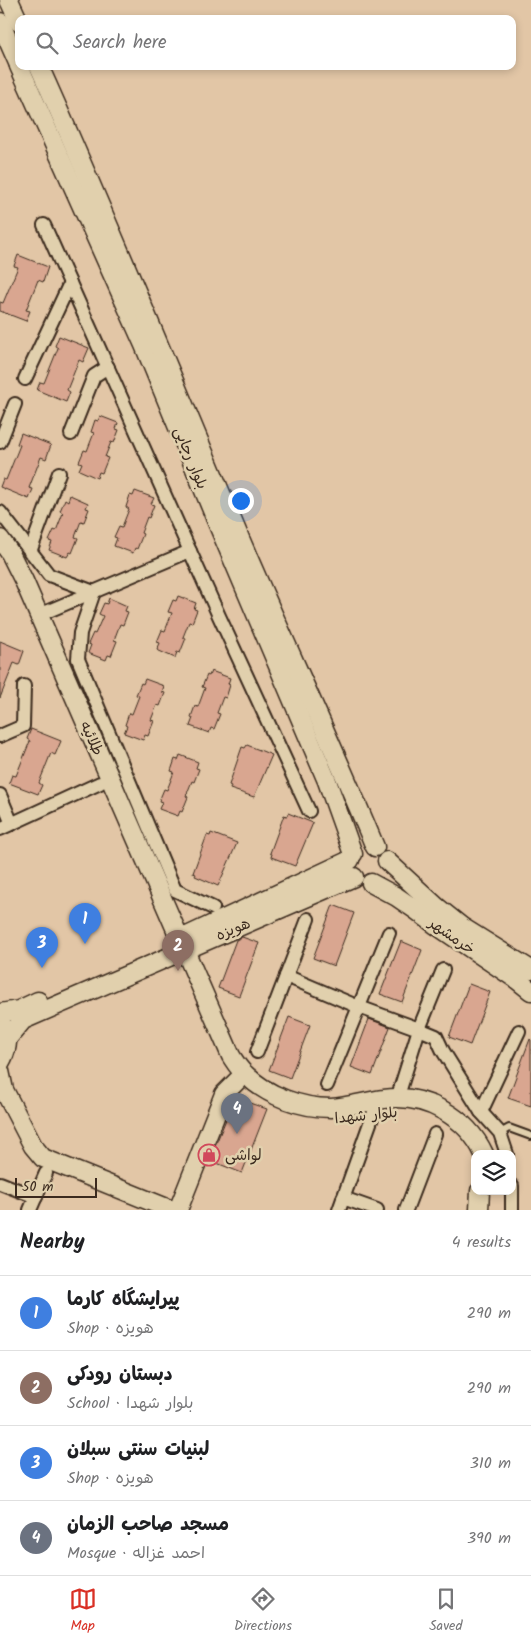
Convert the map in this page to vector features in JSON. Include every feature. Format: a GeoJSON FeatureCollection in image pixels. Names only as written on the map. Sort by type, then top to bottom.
{"type":"FeatureCollection","features":[{"type":"Feature","properties":{"kind":"street"},"geometry":{"type":"LineString","coordinates":[[9,0],[16,15]]}},
{"type":"Feature","properties":{"kind":"street","name":"بلوار رجایی"},"geometry":{"type":"LineString","coordinates":[[0,22],[15,57]]}},
{"type":"Feature","properties":{"kind":"street","name":"بلوار رجایی"},"geometry":{"type":"LineString","coordinates":[[21,70],[144,345],[326,780],[357,869]]}},
{"type":"Feature","properties":{"kind":"street","name":"بلوار رجایی"},"geometry":{"type":"LineString","coordinates":[[41,70],[234,524],[346,776],[375,847]]}},
{"type":"Feature","properties":{"kind":"street"},"geometry":{"type":"LineString","coordinates":[[44,225],[308,811]]}},
{"type":"Feature","properties":{"kind":"street"},"geometry":{"type":"LineString","coordinates":[[25,379],[70,283]]}},
{"type":"Feature","properties":{"kind":"street"},"geometry":{"type":"LineString","coordinates":[[72,434],[94,376],[108,367]]}},
{"type":"Feature","properties":{"kind":"street"},"geometry":{"type":"LineString","coordinates":[[0,442],[15,404]]}},
{"type":"Feature","properties":{"kind":"street"},"geometry":{"type":"LineString","coordinates":[[30,552],[59,473]]}},
{"type":"Feature","properties":{"kind":"street"},"geometry":{"type":"LineString","coordinates":[[0,512],[49,575],[94,592]]}},
{"type":"Feature","properties":{"kind":"street","name":"طلائیه"},"geometry":{"type":"LineString","coordinates":[[0,539],[10,553],[34,618],[177,946]]}},
{"type":"Feature","properties":{"kind":"street"},"geometry":{"type":"LineString","coordinates":[[34,618],[190,551]]}},
{"type":"Feature","properties":{"kind":"street","name":"طلائیه"},"geometry":{"type":"LineString","coordinates":[[0,559],[34,618]]}},
{"type":"Feature","properties":{"kind":"street"},"geometry":{"type":"LineString","coordinates":[[94,592],[80,632],[78,659],[175,890],[213,908]]}},
{"type":"Feature","properties":{"kind":"street"},"geometry":{"type":"LineString","coordinates":[[0,736],[23,726],[24,686]]}},
{"type":"Feature","properties":{"kind":"street"},"geometry":{"type":"LineString","coordinates":[[0,795],[6,827],[105,781]]}},
{"type":"Feature","properties":{"kind":"street"},"geometry":{"type":"LineString","coordinates":[[362,847],[375,847],[381,850],[387,861],[386,873],[377,882],[357,869],[362,847]]}},
{"type":"Feature","properties":{"kind":"street","name":"خرمشهر"},"geometry":{"type":"LineString","coordinates":[[387,861],[437,907],[462,927],[531,970]]}},
{"type":"Feature","properties":{"kind":"street","name":"هویزه"},"geometry":{"type":"LineString","coordinates":[[0,1012],[18,1010],[177,946],[357,869]]}},
{"type":"Feature","properties":{"kind":"street","name":"خرمشهر"},"geometry":{"type":"LineString","coordinates":[[357,869],[531,991]]}},
{"type":"Feature","properties":{"kind":"street"},"geometry":{"type":"LineString","coordinates":[[257,1052],[308,919]]}},
{"type":"Feature","properties":{"kind":"street"},"geometry":{"type":"LineString","coordinates":[[327,1084],[389,933]]}},
{"type":"Feature","properties":{"kind":"street","name":"هویزه"},"geometry":{"type":"LineString","coordinates":[[8,1038],[23,1020],[177,946]]}},
{"type":"Feature","properties":{"kind":"street","name":"بلوار شهدا"},"geometry":{"type":"LineString","coordinates":[[177,946],[221,1062],[240,1078],[254,1097],[304,1118],[333,1119],[386,1098],[396,1104],[438,1120],[458,1136],[471,1154]]}},
{"type":"Feature","properties":{"kind":"street"},"geometry":{"type":"LineString","coordinates":[[396,1104],[419,1029],[443,970]]}},
{"type":"Feature","properties":{"kind":"street"},"geometry":{"type":"LineString","coordinates":[[286,976],[359,1007],[436,1036],[443,1051],[481,1112],[500,1133],[506,1150]]}},
{"type":"Feature","properties":{"kind":"street"},"geometry":{"type":"LineString","coordinates":[[0,1020],[4,1024],[8,1038],[6,1052],[0,1063]]}},
{"type":"Feature","properties":{"kind":"street"},"geometry":{"type":"LineString","coordinates":[[481,1112],[519,1031]]}},
{"type":"Feature","properties":{"kind":"street"},"geometry":{"type":"LineString","coordinates":[[0,1070],[4,1090],[33,1146],[44,1158],[172,1210]]}},
{"type":"Feature","properties":{"kind":"street"},"geometry":{"type":"LineString","coordinates":[[178,1210],[224,1094],[240,1078]]}},
{"type":"Feature","properties":{"kind":"street","name":"بلوار شهدا"},"geometry":{"type":"LineString","coordinates":[[355,1110],[374,1112],[415,1099],[443,1109],[466,1127],[481,1150]]}},
{"type":"Feature","properties":{"kind":"street"},"geometry":{"type":"LineString","coordinates":[[0,1108],[29,1161],[37,1168],[141,1210]]}},
{"type":"Feature","properties":{"kind":"street"},"geometry":{"type":"LineString","coordinates":[[374,1112],[341,1204],[376,1210]]}},
{"type":"Feature","properties":{"kind":"street"},"geometry":{"type":"LineString","coordinates":[[406,1210],[435,1134]]}},
{"type":"Feature","properties":{"kind":"street"},"geometry":{"type":"LineString","coordinates":[[0,1183],[35,1206],[46,1172]]}},
{"type":"Feature","properties":{"kind":"street"},"geometry":{"type":"LineString","coordinates":[[479,1210],[480,1195]]}},
{"type":"Feature","properties":{"kind":"street"},"geometry":{"type":"LineString","coordinates":[[491,1210],[492,1195]]}},
{"type":"Feature","properties":{"kind":"street"},"geometry":{"type":"LineString","coordinates":[[512,1195],[512,1210]]}},
{"type":"Feature","properties":{"kind":"lane"},"geometry":{"type":"LineString","coordinates":[[500,1133],[508,1128],[531,1136]]}},
{"type":"Feature","properties":{"kind":"building"},"geometry":{"type":"Polygon","coordinates":[[[18,255],[48,267],[43,282],[38,280],[26,310],[30,311],[26,321],[0,311],[0,302],[3,303],[18,267],[14,266],[18,255]]]}},
{"type":"Feature","properties":{"kind":"building"},"geometry":{"type":"Polygon","coordinates":[[[59,336],[89,348],[83,362],[79,360],[67,390],[70,392],[66,402],[37,390],[40,382],[44,383],[58,348],[55,346],[59,336]]]}},
{"type":"Feature","properties":{"kind":"building"},"geometry":{"type":"Polygon","coordinates":[[[100,416],[118,423],[116,429],[119,430],[114,443],[111,442],[105,457],[108,458],[102,473],[99,472],[97,478],[79,470],[82,463],[79,462],[84,450],[87,451],[94,433],[91,432],[95,420],[98,421],[100,416]]]}},
{"type":"Feature","properties":{"kind":"building"},"geometry":{"type":"Polygon","coordinates":[[[21,433],[51,445],[46,459],[41,457],[29,488],[33,489],[29,499],[0,487],[3,479],[6,480],[20,445],[17,444],[21,433]]]}},
{"type":"Feature","properties":{"kind":"building"},"geometry":{"type":"Polygon","coordinates":[[[135,491],[154,498],[151,504],[154,505],[149,518],[147,517],[137,549],[135,548],[133,553],[114,546],[117,538],[114,537],[119,526],[122,527],[129,509],[126,507],[130,495],[133,496],[135,491]]]}},
{"type":"Feature","properties":{"kind":"building"},"geometry":{"type":"Polygon","coordinates":[[[70,495],[88,503],[86,508],[89,509],[84,522],[81,521],[75,537],[78,538],[72,553],[70,552],[67,557],[49,550],[52,542],[49,541],[54,530],[56,531],[63,513],[60,511],[65,499],[68,501],[70,495]]]}},
{"type":"Feature","properties":{"kind":"building"},"geometry":{"type":"Polygon","coordinates":[[[178,596],[196,603],[194,609],[197,610],[192,623],[189,622],[183,637],[186,638],[180,653],[177,652],[175,658],[157,650],[160,643],[157,642],[162,630],[165,631],[172,613],[168,612],[173,600],[176,601],[178,596]]]}},
{"type":"Feature","properties":{"kind":"building"},"geometry":{"type":"Polygon","coordinates":[[[109,598],[127,606],[125,611],[128,612],[123,625],[120,624],[114,640],[117,641],[111,656],[108,655],[106,660],[88,653],[91,645],[88,644],[103,616],[99,614],[104,603],[107,604],[109,598]]]}},
{"type":"Feature","properties":{"kind":"building"},"geometry":{"type":"Polygon","coordinates":[[[0,641],[24,651],[19,665],[14,663],[0,698],[0,641]]]}},
{"type":"Feature","properties":{"kind":"building"},"geometry":{"type":"Polygon","coordinates":[[[211,671],[230,678],[228,684],[230,685],[226,698],[223,697],[217,713],[220,714],[214,729],[211,728],[209,733],[190,726],[195,706],[198,707],[205,688],[202,687],[207,675],[209,676],[211,671]]]}},
{"type":"Feature","properties":{"kind":"building"},"geometry":{"type":"Polygon","coordinates":[[[145,679],[164,686],[162,692],[165,693],[160,706],[157,705],[151,720],[154,721],[148,736],[145,735],[143,740],[124,733],[129,713],[132,714],[139,696],[136,695],[141,683],[143,684],[145,679]]]}},
{"type":"Feature","properties":{"kind":"building"},"geometry":{"type":"Polygon","coordinates":[[[31,729],[61,741],[55,755],[51,753],[39,783],[42,785],[38,794],[9,783],[12,775],[16,776],[30,741],[27,739],[31,729]]]}},
{"type":"Feature","properties":{"kind":"building"},"geometry":{"type":"Polygon","coordinates":[[[247,745],[272,755],[254,797],[230,789],[231,786],[229,785],[242,747],[245,748],[247,745]]]}},
{"type":"Feature","properties":{"kind":"building"},"geometry":{"type":"Polygon","coordinates":[[[180,755],[198,762],[196,768],[199,769],[186,796],[188,797],[182,812],[180,811],[178,816],[159,809],[162,802],[159,801],[164,789],[167,790],[174,772],[171,771],[175,759],[178,760],[180,755]]]}},
{"type":"Feature","properties":{"kind":"building"},"geometry":{"type":"Polygon","coordinates":[[[288,813],[313,823],[295,866],[271,857],[272,854],[270,853],[284,815],[287,816],[288,813]]]}},
{"type":"Feature","properties":{"kind":"building"},"geometry":{"type":"Polygon","coordinates":[[[211,833],[237,843],[218,886],[195,876],[196,874],[193,873],[207,835],[210,836],[211,833]]]}},
{"type":"Feature","properties":{"kind":"building"},"geometry":{"type":"Polygon","coordinates":[[[333,905],[354,913],[334,966],[313,958],[333,905]]]}},
{"type":"Feature","properties":{"kind":"building"},"geometry":{"type":"Polygon","coordinates":[[[242,937],[259,943],[239,996],[218,988],[236,940],[242,937]]]}},
{"type":"Feature","properties":{"kind":"building"},"geometry":{"type":"Polygon","coordinates":[[[401,941],[422,950],[402,1002],[380,994],[401,941]]]}},
{"type":"Feature","properties":{"kind":"building"},"geometry":{"type":"Polygon","coordinates":[[[469,984],[490,992],[470,1045],[449,1037],[469,984]]]}},
{"type":"Feature","properties":{"kind":"building"},"geometry":{"type":"Polygon","coordinates":[[[289,1017],[310,1025],[290,1078],[269,1070],[289,1017]]]}},
{"type":"Feature","properties":{"kind":"building"},"geometry":{"type":"Polygon","coordinates":[[[369,1019],[390,1027],[372,1075],[351,1067],[369,1019]]]}},
{"type":"Feature","properties":{"kind":"building"},"geometry":{"type":"Polygon","coordinates":[[[531,1040],[531,1106],[508,1098],[531,1040]]]}},
{"type":"Feature","properties":{"kind":"building"},"geometry":{"type":"Polygon","coordinates":[[[235,1098],[267,1109],[242,1173],[209,1160],[235,1098]]]}},
{"type":"Feature","properties":{"kind":"place","name":"پیرایشگاه کارما"},"geometry":{"type":"Point","coordinates":[85,944]}},
{"type":"Feature","properties":{"kind":"place","name":"لبنیات سنتی سبلان"},"geometry":{"type":"Point","coordinates":[42,968]}},
{"type":"Feature","properties":{"kind":"place","name":"دبستان رودکی"},"geometry":{"type":"Point","coordinates":[178,971]}},
{"type":"Feature","properties":{"kind":"place","name":"مسجد صاحب الزمان"},"geometry":{"type":"Point","coordinates":[237,1134]}},
{"type":"Feature","properties":{"kind":"place","name":"لواشی"},"geometry":{"type":"Point","coordinates":[209,1155]}}]}
